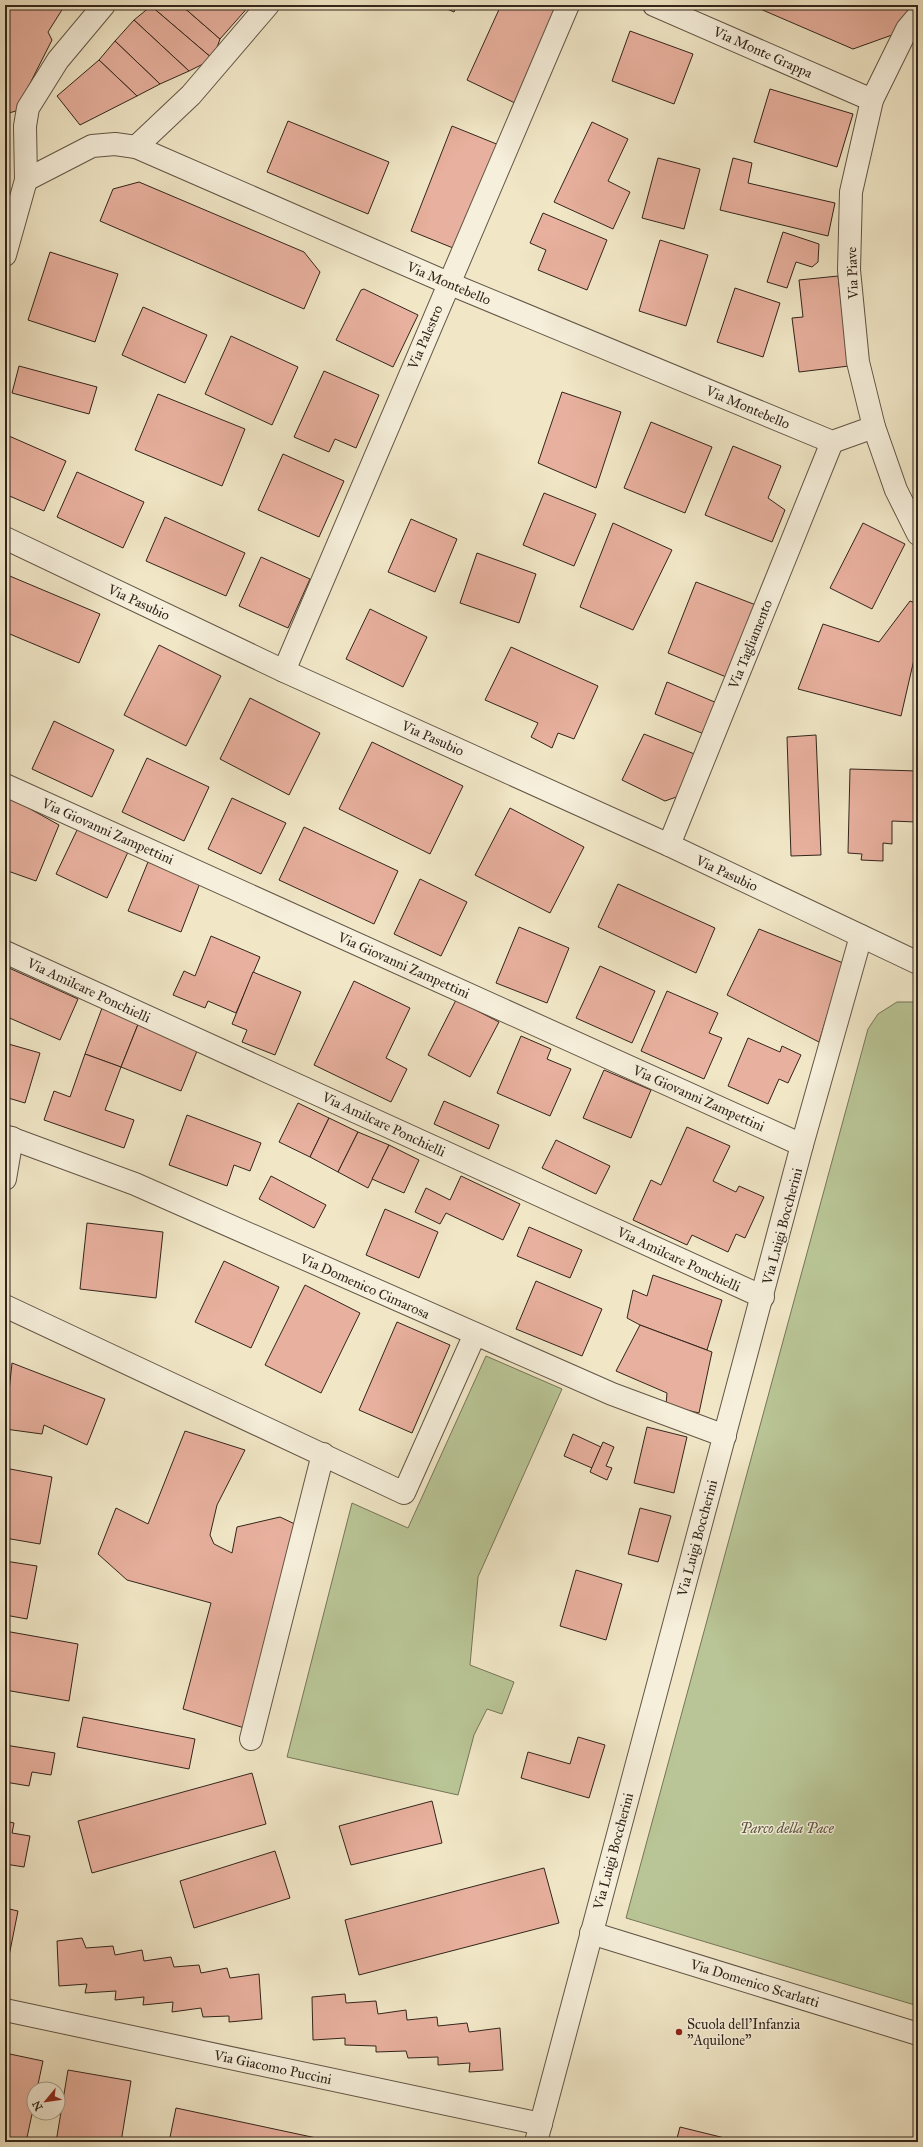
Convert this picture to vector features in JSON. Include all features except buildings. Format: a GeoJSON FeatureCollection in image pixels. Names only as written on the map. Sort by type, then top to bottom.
{"type":"FeatureCollection","features":[{"type":"Feature","properties":{"kind":"street"},"geometry":{"type":"LineString","coordinates":[[5,255],[26,180],[25,126],[28,108],[58,60],[104,5]]}},
{"type":"Feature","properties":{"kind":"street"},"geometry":{"type":"LineString","coordinates":[[136,147],[191,95],[268,5]]}},
{"type":"Feature","properties":{"kind":"street","name":"Via Palestro"},"geometry":{"type":"LineString","coordinates":[[284,670],[568,5]]}},
{"type":"Feature","properties":{"kind":"street","name":"Via Monte Grappa"},"geometry":{"type":"LineString","coordinates":[[654,5],[872,100]]}},
{"type":"Feature","properties":{"kind":"street","name":"Via Piave"},"geometry":{"type":"LineString","coordinates":[[918,16],[906,28],[872,100],[851,192],[849,270],[858,362],[874,427],[896,490],[918,534]]}},
{"type":"Feature","properties":{"kind":"street","name":"Via Montebello"},"geometry":{"type":"LineString","coordinates":[[26,180],[92,146],[115,144],[136,147],[448,283],[832,442]]}},
{"type":"Feature","properties":{"kind":"street"},"geometry":{"type":"LineString","coordinates":[[832,442],[874,427]]}},
{"type":"Feature","properties":{"kind":"street","name":"Via Tagliamento"},"geometry":{"type":"LineString","coordinates":[[669,845],[832,442]]}},
{"type":"Feature","properties":{"kind":"street","name":"Via Pasubio"},"geometry":{"type":"LineString","coordinates":[[5,538],[284,670],[669,845],[918,963]]}},
{"type":"Feature","properties":{"kind":"street","name":"Via Giovanni Zampettini"},"geometry":{"type":"LineString","coordinates":[[5,785],[802,1145]]}},
{"type":"Feature","properties":{"kind":"street","name":"Via Luigi Boccherini"},"geometry":{"type":"LineString","coordinates":[[539,2133],[591,1933],[763,1297],[802,1145],[861,936]]}},
{"type":"Feature","properties":{"kind":"street","name":"Via Amilcare Ponchielli"},"geometry":{"type":"LineString","coordinates":[[5,952],[763,1297]]}},
{"type":"Feature","properties":{"kind":"street"},"geometry":{"type":"LineString","coordinates":[[5,1179],[9,1137]]}},
{"type":"Feature","properties":{"kind":"street","name":"Via Domenico Cimarosa"},"geometry":{"type":"LineString","coordinates":[[9,1137],[135,1184],[612,1394],[725,1436]]}},
{"type":"Feature","properties":{"kind":"street"},"geometry":{"type":"LineString","coordinates":[[5,1306],[404,1493],[475,1334]]}},
{"type":"Feature","properties":{"kind":"street"},"geometry":{"type":"LineString","coordinates":[[251,1739],[322,1454]]}},
{"type":"Feature","properties":{"kind":"street","name":"Via Domenico Scarlatti"},"geometry":{"type":"LineString","coordinates":[[591,1933],[918,2034]]}},
{"type":"Feature","properties":{"kind":"street","name":"Via Giacomo Puccini"},"geometry":{"type":"LineString","coordinates":[[5,2010],[539,2133]]}},
{"type":"Feature","properties":{"kind":"green space","name":"Parco della Pace"},"geometry":{"type":"Polygon","coordinates":[[[897,1002],[918,1002],[918,2006],[626,1918],[868,1029],[878,1014],[897,1002]]]}},
{"type":"Feature","properties":{"kind":"green space"},"geometry":{"type":"Polygon","coordinates":[[[486,1356],[562,1389],[478,1577],[470,1665],[514,1682],[502,1714],[487,1709],[474,1735],[458,1795],[287,1757],[352,1503],[408,1528],[486,1356]]]}},
{"type":"Feature","properties":{"kind":"place","name":"Scuola dell'Infanzia \"Aquilone\""},"geometry":{"type":"Point","coordinates":[679,2032]}}]}
